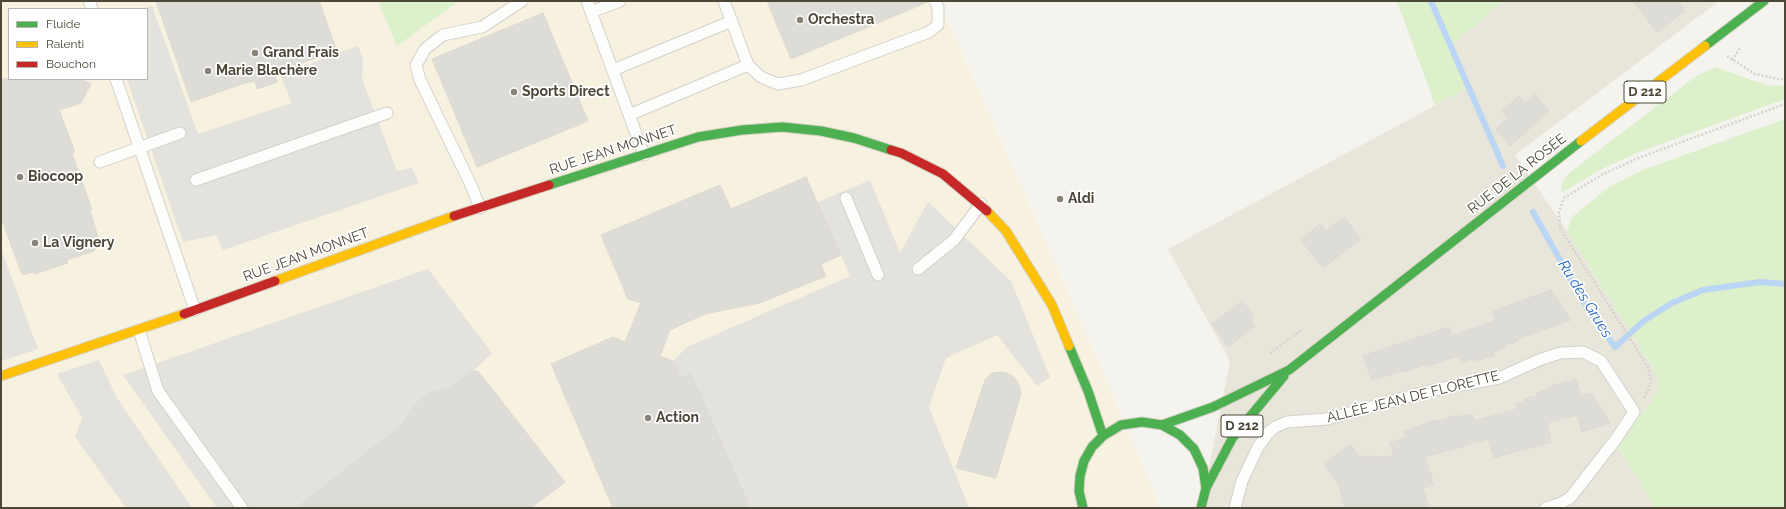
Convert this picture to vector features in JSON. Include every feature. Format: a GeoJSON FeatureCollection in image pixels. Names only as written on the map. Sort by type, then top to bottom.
{"type":"FeatureCollection","features":[{"type":"Feature","properties":{"kind":"street","name":"RUE DE LA ROSÉE"},"geometry":{"type":"LineString","coordinates":[[1162,425],[1214,407],[1289,370],[1527,183],[1764,1]]}},
{"type":"Feature","properties":{"kind":"street","name":"RUE JEAN MONNET"},"geometry":{"type":"LineString","coordinates":[[1,376],[138,330],[480,208],[644,155],[698,138],[742,130],[782,127],[821,131],[854,138],[901,153],[942,174],[981,204],[1006,231],[1052,305],[1088,391],[1103,436]]}},
{"type":"Feature","properties":{"kind":"street","name":"RUE DE LA ROSÉE"},"geometry":{"type":"LineString","coordinates":[[1206,488],[1233,437],[1289,370]]}},
{"type":"Feature","properties":{"kind":"street"},"geometry":{"type":"LineString","coordinates":[[1083,508],[1079,491],[1080,476],[1084,460],[1092,447],[1103,436],[1121,425],[1142,422],[1162,425],[1180,435],[1194,449],[1203,468],[1206,488],[1201,508]]}},
{"type":"Feature","properties":{"kind":"street"},"geometry":{"type":"LineString","coordinates":[[1073,502],[1079,491]]}},
{"type":"Feature","properties":{"kind":"lane"},"geometry":{"type":"LineString","coordinates":[[480,208],[471,185],[420,80],[416,65],[425,49],[443,35],[482,27],[522,1]]}},
{"type":"Feature","properties":{"kind":"lane"},"geometry":{"type":"LineString","coordinates":[[587,1],[644,155]]}},
{"type":"Feature","properties":{"kind":"lane"},"geometry":{"type":"LineString","coordinates":[[591,12],[620,1]]}},
{"type":"Feature","properties":{"kind":"lane"},"geometry":{"type":"LineString","coordinates":[[724,1],[748,65],[761,77],[778,84],[801,80],[929,32],[938,25],[938,7],[935,1]]}},
{"type":"Feature","properties":{"kind":"lane"},"geometry":{"type":"LineString","coordinates":[[613,70],[732,21]]}},
{"type":"Feature","properties":{"kind":"lane"},"geometry":{"type":"LineString","coordinates":[[629,115],[748,65]]}},
{"type":"Feature","properties":{"kind":"lane"},"geometry":{"type":"LineString","coordinates":[[116,80],[195,310]]}},
{"type":"Feature","properties":{"kind":"lane"},"geometry":{"type":"LineString","coordinates":[[196,180],[387,113]]}},
{"type":"Feature","properties":{"kind":"lane"},"geometry":{"type":"LineString","coordinates":[[100,162],[180,133]]}},
{"type":"Feature","properties":{"kind":"lane"},"geometry":{"type":"LineString","coordinates":[[846,198],[878,275]]}},
{"type":"Feature","properties":{"kind":"lane"},"geometry":{"type":"LineString","coordinates":[[918,269],[954,240],[981,204]]}},
{"type":"Feature","properties":{"kind":"lane"},"geometry":{"type":"LineString","coordinates":[[138,330],[158,391],[242,508]]}},
{"type":"Feature","properties":{"kind":"lane","name":"ALLÉE JEAN DE FLORETTE"},"geometry":{"type":"LineString","coordinates":[[1235,508],[1242,481],[1258,448],[1268,433],[1275,427],[1287,422],[1327,419],[1429,391],[1499,378],[1539,360],[1560,353],[1583,352],[1601,361],[1634,412]]}},
{"type":"Feature","properties":{"kind":"lane"},"geometry":{"type":"LineString","coordinates":[[1546,508],[1559,504],[1570,498],[1616,439],[1634,412]]}},
{"type":"Feature","properties":{"kind":"path"},"geometry":{"type":"LineString","coordinates":[[1732,60],[1755,74],[1785,79]]}},
{"type":"Feature","properties":{"kind":"path"},"geometry":{"type":"LineString","coordinates":[[1634,412],[1651,384],[1649,369],[1560,228],[1559,212],[1564,198],[1603,174],[1641,157],[1785,104]]}},
{"type":"Feature","properties":{"kind":"shaded area"},"geometry":{"type":"Polygon","coordinates":[[[1,1],[378,1],[397,46],[459,1],[939,1],[1107,381],[1160,508],[1,508],[1,1]]]}},
{"type":"Feature","properties":{"kind":"shaded area"},"geometry":{"type":"Polygon","coordinates":[[[1503,1],[1719,1],[1515,155],[1567,231],[1656,373],[1659,388],[1650,403],[1617,445],[1655,508],[1201,508],[1230,361],[1168,249],[1466,89],[1449,48],[1503,1]]]}},
{"type":"Feature","properties":{"kind":"shaded area"},"geometry":{"type":"Polygon","coordinates":[[[152,6],[198,134],[292,103],[280,75],[358,46],[363,58],[362,79],[397,171],[412,168],[419,183],[223,250],[216,235],[183,242],[127,80],[148,80],[148,8],[144,8],[152,6]]]}},
{"type":"Feature","properties":{"kind":"shaded area"},"geometry":{"type":"Polygon","coordinates":[[[870,180],[900,253],[928,202],[1011,281],[1050,377],[1037,386],[997,335],[946,358],[929,407],[969,508],[736,508],[673,361],[687,347],[850,276],[818,202],[870,180]]]}},
{"type":"Feature","properties":{"kind":"shaded area"},"geometry":{"type":"Polygon","coordinates":[[[1,249],[38,349],[1,361],[1,249]]]}},
{"type":"Feature","properties":{"kind":"shaded area"},"geometry":{"type":"Polygon","coordinates":[[[428,269],[492,353],[476,368],[297,508],[217,508],[123,375],[428,269]]]}},
{"type":"Feature","properties":{"kind":"shaded area"},"geometry":{"type":"Polygon","coordinates":[[[99,360],[117,398],[192,508],[126,508],[75,437],[82,418],[57,374],[99,360]]]}},
{"type":"Feature","properties":{"kind":"green space"},"geometry":{"type":"Polygon","coordinates":[[[378,1],[459,1],[397,46],[378,1]]]}},
{"type":"Feature","properties":{"kind":"green space"},"geometry":{"type":"Polygon","coordinates":[[[1397,1],[1503,1],[1449,48],[1467,89],[1435,105],[1397,1]]]}},
{"type":"Feature","properties":{"kind":"green space"},"geometry":{"type":"Polygon","coordinates":[[[1716,67],[1768,86],[1785,85],[1785,99],[1636,153],[1600,170],[1561,193],[1562,182],[1568,174],[1696,76],[1716,67]]]}},
{"type":"Feature","properties":{"kind":"green space"},"geometry":{"type":"Polygon","coordinates":[[[1785,119],[1785,508],[1655,508],[1617,445],[1650,403],[1659,388],[1656,373],[1567,231],[1572,217],[1609,187],[1645,169],[1785,119]]]}},
{"type":"Feature","properties":{"kind":"building","name":"Grand Frais"},"geometry":{"type":"Polygon","coordinates":[[[156,1],[319,1],[337,51],[284,69],[284,71],[274,74],[277,82],[257,89],[255,81],[245,83],[191,102],[156,1]]]}},
{"type":"Feature","properties":{"kind":"building"},"geometry":{"type":"Polygon","coordinates":[[[767,1],[928,1],[928,2],[791,59],[767,1]]]}},
{"type":"Feature","properties":{"kind":"building"},"geometry":{"type":"Polygon","coordinates":[[[1633,1],[1677,1],[1685,11],[1657,32],[1633,1]]]}},
{"type":"Feature","properties":{"kind":"building"},"geometry":{"type":"Polygon","coordinates":[[[543,13],[588,121],[477,167],[432,59],[543,13]]]}},
{"type":"Feature","properties":{"kind":"building"},"geometry":{"type":"Polygon","coordinates":[[[1,79],[82,80],[91,84],[81,103],[59,110],[75,152],[72,153],[92,210],[90,211],[99,240],[94,251],[67,260],[68,263],[34,274],[33,272],[22,275],[1,217],[1,79]]]}},
{"type":"Feature","properties":{"kind":"building"},"geometry":{"type":"Polygon","coordinates":[[[1535,94],[1549,111],[1510,146],[1496,129],[1508,118],[1502,111],[1519,96],[1525,103],[1535,94]]]}},
{"type":"Feature","properties":{"kind":"building"},"geometry":{"type":"Polygon","coordinates":[[[806,177],[841,255],[821,264],[826,276],[760,303],[705,314],[670,330],[660,356],[673,361],[680,378],[691,374],[750,508],[613,508],[551,364],[613,337],[625,342],[641,303],[628,299],[601,235],[720,185],[731,209],[806,177]]]}},
{"type":"Feature","properties":{"kind":"building"},"geometry":{"type":"Polygon","coordinates":[[[1344,217],[1361,239],[1323,268],[1301,240],[1320,224],[1326,231],[1344,217]]]}},
{"type":"Feature","properties":{"kind":"building"},"geometry":{"type":"Polygon","coordinates":[[[1551,290],[1571,320],[1517,339],[1518,341],[1505,345],[1506,347],[1493,352],[1495,355],[1476,361],[1475,358],[1462,363],[1459,356],[1428,366],[1427,364],[1372,380],[1363,356],[1449,327],[1452,336],[1496,320],[1493,311],[1551,290]]]}},
{"type":"Feature","properties":{"kind":"building"},"geometry":{"type":"Polygon","coordinates":[[[1242,301],[1254,315],[1251,319],[1255,326],[1228,347],[1212,324],[1242,301]]]}},
{"type":"Feature","properties":{"kind":"building"},"geometry":{"type":"Polygon","coordinates":[[[472,371],[478,371],[565,482],[531,508],[296,508],[401,426],[412,408],[420,400],[433,392],[451,387],[472,371]]]}},
{"type":"Feature","properties":{"kind":"building"},"geometry":{"type":"Polygon","coordinates":[[[992,373],[1007,373],[1014,377],[1019,384],[1021,394],[996,478],[956,468],[985,380],[992,373]]]}},
{"type":"Feature","properties":{"kind":"building"},"geometry":{"type":"Polygon","coordinates":[[[1576,379],[1581,396],[1591,393],[1610,423],[1582,432],[1577,415],[1547,423],[1551,442],[1494,458],[1488,439],[1425,457],[1434,485],[1423,488],[1429,508],[1345,508],[1338,483],[1324,464],[1350,444],[1359,456],[1394,457],[1390,443],[1406,438],[1404,431],[1436,420],[1436,422],[1458,415],[1459,417],[1472,414],[1474,421],[1517,409],[1516,404],[1524,402],[1524,399],[1537,396],[1536,393],[1549,389],[1548,387],[1576,379]]]}},
{"type":"Feature","properties":{"kind":"waterway","name":"Ru des Grues"},"geometry":{"type":"LineString","coordinates":[[1431,1],[1503,166]]}},
{"type":"Feature","properties":{"kind":"waterway","name":"Ru des Grues"},"geometry":{"type":"LineString","coordinates":[[1533,212],[1585,304],[1615,347],[1645,320],[1672,303],[1703,290],[1760,282],[1785,284]]}},
{"type":"Feature","properties":{"kind":"traffic: fast"},"geometry":{"type":"LineString","coordinates":[[1705,46],[1764,1]]}},
{"type":"Feature","properties":{"kind":"traffic: fast"},"geometry":{"type":"LineString","coordinates":[[549,185],[698,137],[742,130],[782,127],[821,131],[854,138],[891,150]]}},
{"type":"Feature","properties":{"kind":"traffic: fast"},"geometry":{"type":"LineString","coordinates":[[1162,425],[1213,407],[1289,370],[1581,141]]}},
{"type":"Feature","properties":{"kind":"traffic: fast"},"geometry":{"type":"LineString","coordinates":[[1069,346],[1088,391],[1103,436]]}},
{"type":"Feature","properties":{"kind":"traffic: fast"},"geometry":{"type":"LineString","coordinates":[[1206,488],[1233,437],[1284,376]]}},
{"type":"Feature","properties":{"kind":"traffic: fast"},"geometry":{"type":"LineString","coordinates":[[1083,508],[1079,491],[1080,476],[1084,461],[1092,447],[1103,436],[1121,425],[1142,422],[1162,425],[1180,435],[1194,449],[1203,468],[1206,488],[1201,508]]}},
{"type":"Feature","properties":{"kind":"traffic: slow"},"geometry":{"type":"LineString","coordinates":[[1581,141],[1705,46]]}},
{"type":"Feature","properties":{"kind":"traffic: slow"},"geometry":{"type":"LineString","coordinates":[[987,211],[1006,231],[1052,305],[1069,346]]}},
{"type":"Feature","properties":{"kind":"traffic: slow"},"geometry":{"type":"LineString","coordinates":[[275,281],[454,216]]}},
{"type":"Feature","properties":{"kind":"traffic: slow"},"geometry":{"type":"LineString","coordinates":[[1,376],[184,314]]}},
{"type":"Feature","properties":{"kind":"traffic: jam"},"geometry":{"type":"LineString","coordinates":[[891,150],[901,153],[943,174],[987,211]]}},
{"type":"Feature","properties":{"kind":"traffic: jam"},"geometry":{"type":"LineString","coordinates":[[454,216],[549,185]]}},
{"type":"Feature","properties":{"kind":"traffic: jam"},"geometry":{"type":"LineString","coordinates":[[184,314],[275,281]]}},
{"type":"Feature","properties":{"kind":"place","name":"Orchestra"},"geometry":{"type":"Point","coordinates":[800,20]}},
{"type":"Feature","properties":{"kind":"place","name":"Grand Frais"},"geometry":{"type":"Point","coordinates":[255,53]}},
{"type":"Feature","properties":{"kind":"place","name":"Marie Blachère"},"geometry":{"type":"Point","coordinates":[208,71]}},
{"type":"Feature","properties":{"kind":"place","name":"Sports Direct"},"geometry":{"type":"Point","coordinates":[514,92]}},
{"type":"Feature","properties":{"kind":"place","name":"Biocoop"},"geometry":{"type":"Point","coordinates":[20,177]}},
{"type":"Feature","properties":{"kind":"place","name":"Aldi"},"geometry":{"type":"Point","coordinates":[1060,199]}},
{"type":"Feature","properties":{"kind":"place","name":"La Vignery"},"geometry":{"type":"Point","coordinates":[35,243]}},
{"type":"Feature","properties":{"kind":"place","name":"Action"},"geometry":{"type":"Point","coordinates":[648,418]}}]}
